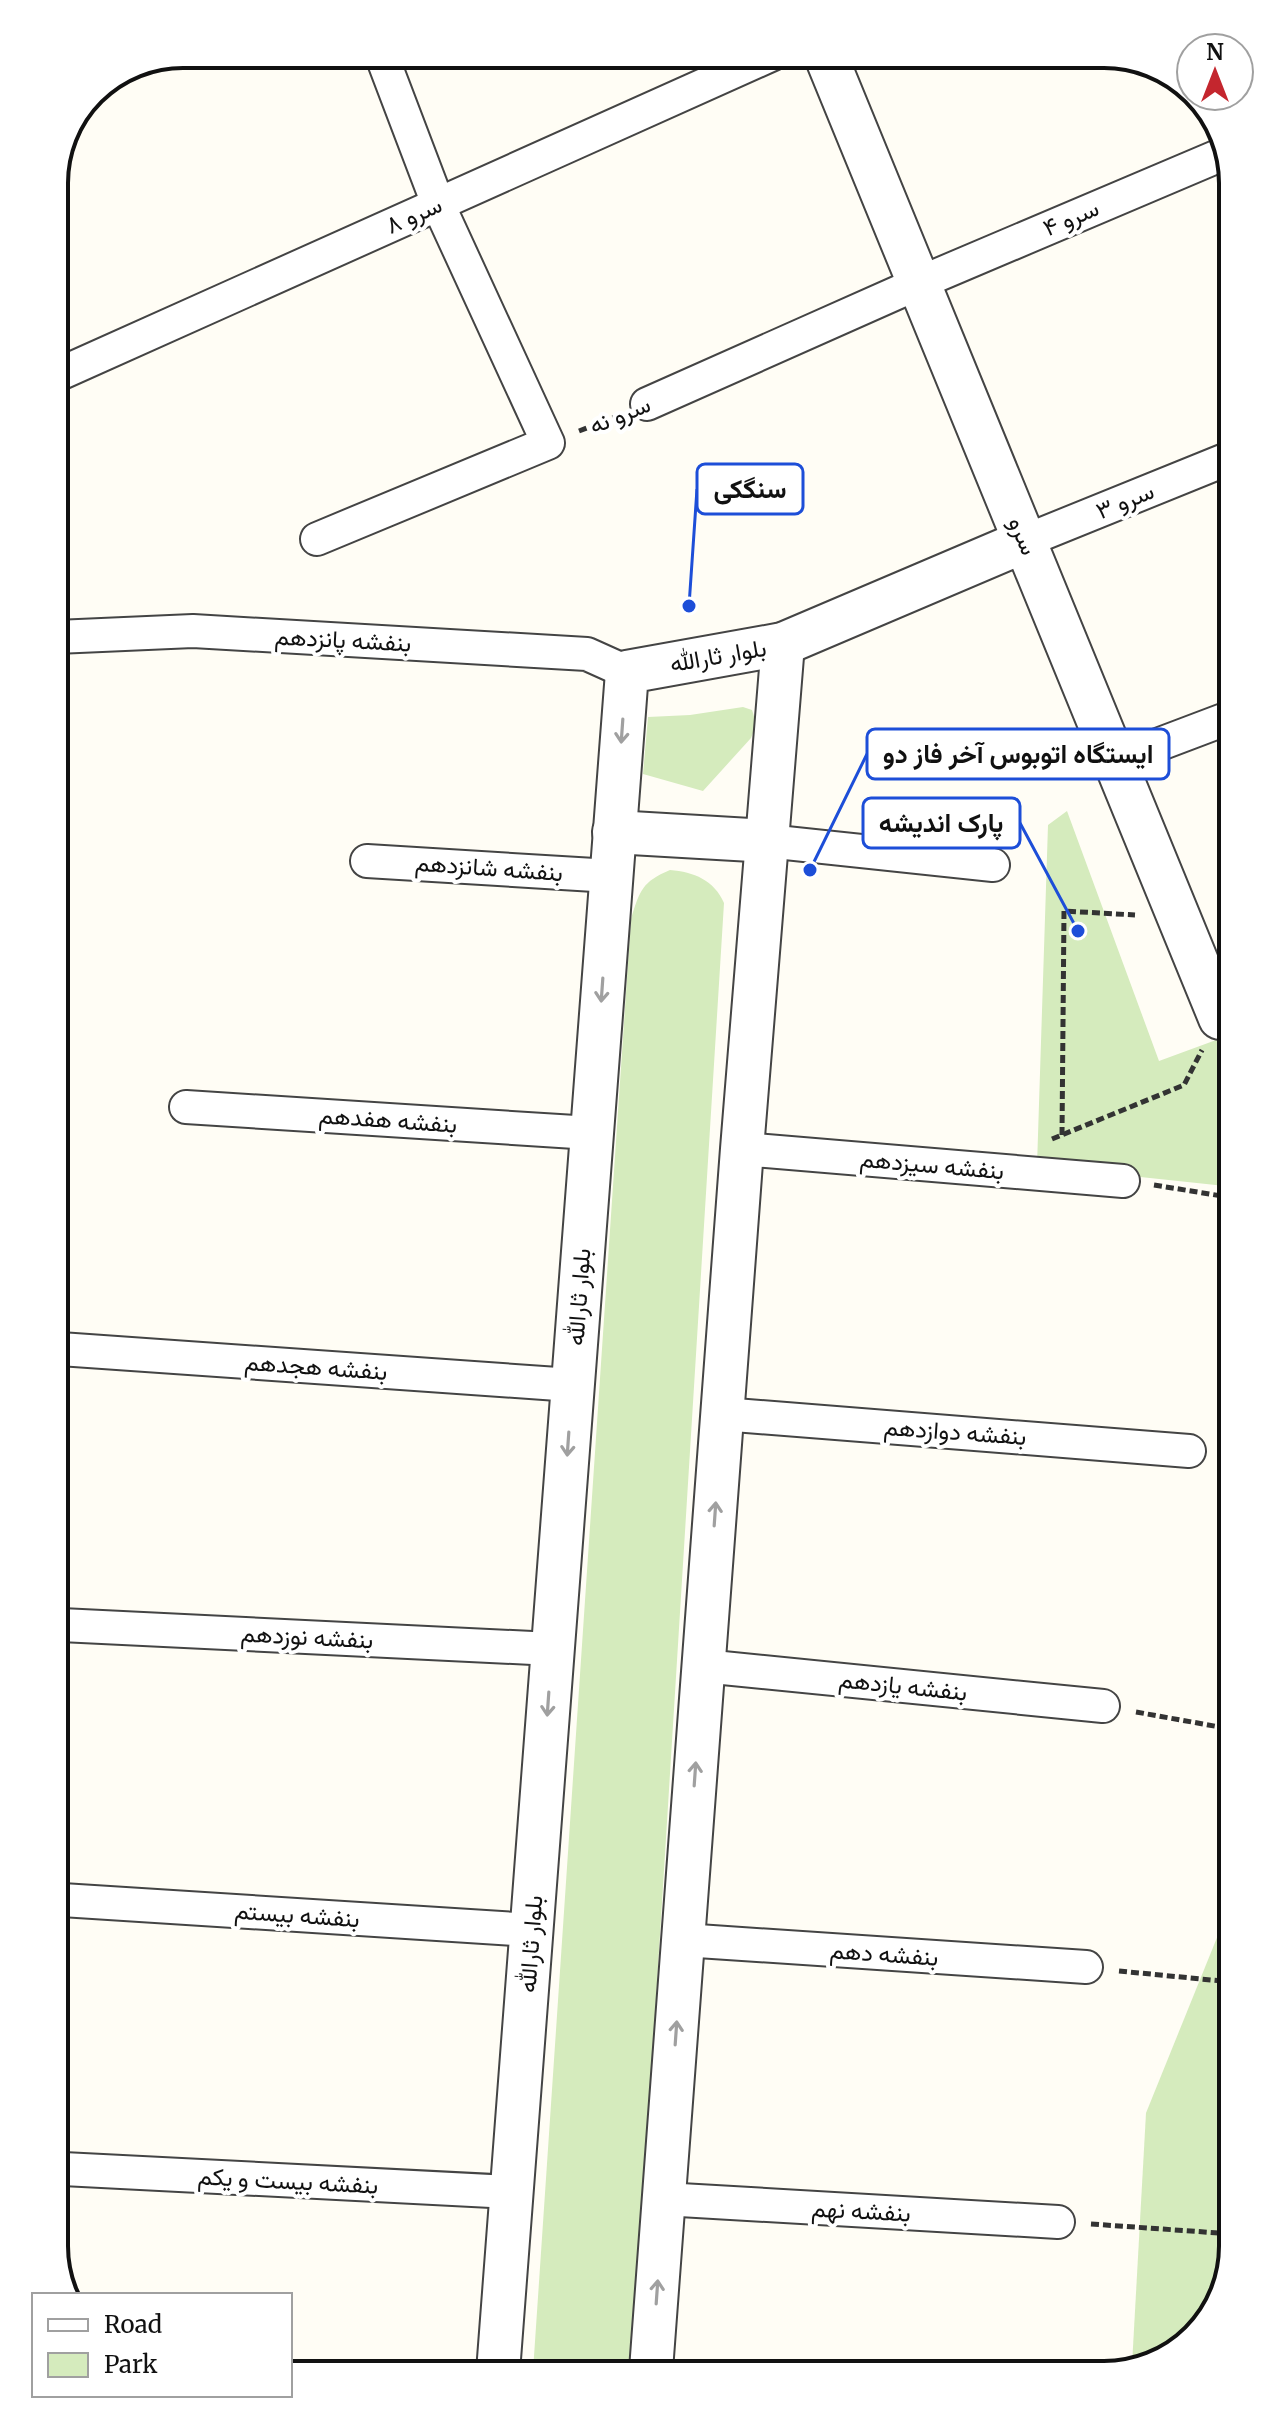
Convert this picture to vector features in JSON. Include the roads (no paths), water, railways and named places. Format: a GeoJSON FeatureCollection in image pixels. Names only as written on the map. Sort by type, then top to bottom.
{"type":"FeatureCollection","features":[{"type":"Feature","properties":{"kind":"street"},"geometry":{"type":"LineString","coordinates":[[317,539],[548,443],[438,204],[386,68]]}},
{"type":"Feature","properties":{"kind":"street","name":"سرو ۸"},"geometry":{"type":"LineString","coordinates":[[68,370],[742,68]]}},
{"type":"Feature","properties":{"kind":"street","name":"سرو"},"geometry":{"type":"LineString","coordinates":[[831,68],[1179,918],[1219,1005]]}},
{"type":"Feature","properties":{"kind":"street","name":"سرو ۴"},"geometry":{"type":"LineString","coordinates":[[919,283],[1216,157]]}},
{"type":"Feature","properties":{"kind":"street","name":"سرو نه"},"geometry":{"type":"LineString","coordinates":[[647,404],[919,283]]}},
{"type":"Feature","properties":{"kind":"street","name":"سرو ۳"},"geometry":{"type":"LineString","coordinates":[[1025,541],[1219,462]]}},
{"type":"Feature","properties":{"kind":"street"},"geometry":{"type":"LineString","coordinates":[[783,644],[1025,541]]}},
{"type":"Feature","properties":{"kind":"street","name":"بنفشه پانزدهم"},"geometry":{"type":"LineString","coordinates":[[68,636],[193,631],[540,651],[587,654],[627,672]]}},
{"type":"Feature","properties":{"kind":"street","name":"بلوار ثارالله"},"geometry":{"type":"LineString","coordinates":[[499,2361],[627,672],[783,644],[652,2361]]}},
{"type":"Feature","properties":{"kind":"street"},"geometry":{"type":"LineString","coordinates":[[1115,761],[1219,722]]}},
{"type":"Feature","properties":{"kind":"street"},"geometry":{"type":"LineString","coordinates":[[614,832],[767,841],[993,865]]}},
{"type":"Feature","properties":{"kind":"street","name":"بنفشه شانزدهم"},"geometry":{"type":"LineString","coordinates":[[367,861],[611,876]]}},
{"type":"Feature","properties":{"kind":"street","name":"بنفشه هفدهم"},"geometry":{"type":"LineString","coordinates":[[186,1107],[591,1133]]}},
{"type":"Feature","properties":{"kind":"street","name":"بنفشه سیزدهم"},"geometry":{"type":"LineString","coordinates":[[742,1149],[1123,1181]]}},
{"type":"Feature","properties":{"kind":"street","name":"بنفشه هجدهم"},"geometry":{"type":"LineString","coordinates":[[68,1350],[572,1385]]}},
{"type":"Feature","properties":{"kind":"street","name":"بنفشه دوازدهم"},"geometry":{"type":"LineString","coordinates":[[722,1414],[1189,1451]]}},
{"type":"Feature","properties":{"kind":"street","name":"بنفشه نوزدهم"},"geometry":{"type":"LineString","coordinates":[[68,1625],[552,1649]]}},
{"type":"Feature","properties":{"kind":"street","name":"بنفشه یازدهم"},"geometry":{"type":"LineString","coordinates":[[703,1666],[1103,1706]]}},
{"type":"Feature","properties":{"kind":"street","name":"بنفشه بیستم"},"geometry":{"type":"LineString","coordinates":[[68,1900],[532,1930]]}},
{"type":"Feature","properties":{"kind":"street","name":"بنفشه دهم"},"geometry":{"type":"LineString","coordinates":[[683,1940],[1086,1967]]}},
{"type":"Feature","properties":{"kind":"street","name":"بنفشه بیست و یکم"},"geometry":{"type":"LineString","coordinates":[[68,2169],[512,2192]]}},
{"type":"Feature","properties":{"kind":"street","name":"بنفشه نهم"},"geometry":{"type":"LineString","coordinates":[[663,2199],[1058,2222]]}},
{"type":"Feature","properties":{"kind":"place","name":"سنگکی"},"geometry":{"type":"Point","coordinates":[689,606]}},
{"type":"Feature","properties":{"kind":"place","name":"ایستگاه اتوبوس آخر فاز دو"},"geometry":{"type":"Point","coordinates":[810,870]}},
{"type":"Feature","properties":{"kind":"place","name":"پارک اندیشه"},"geometry":{"type":"Point","coordinates":[1078,931]}}]}
